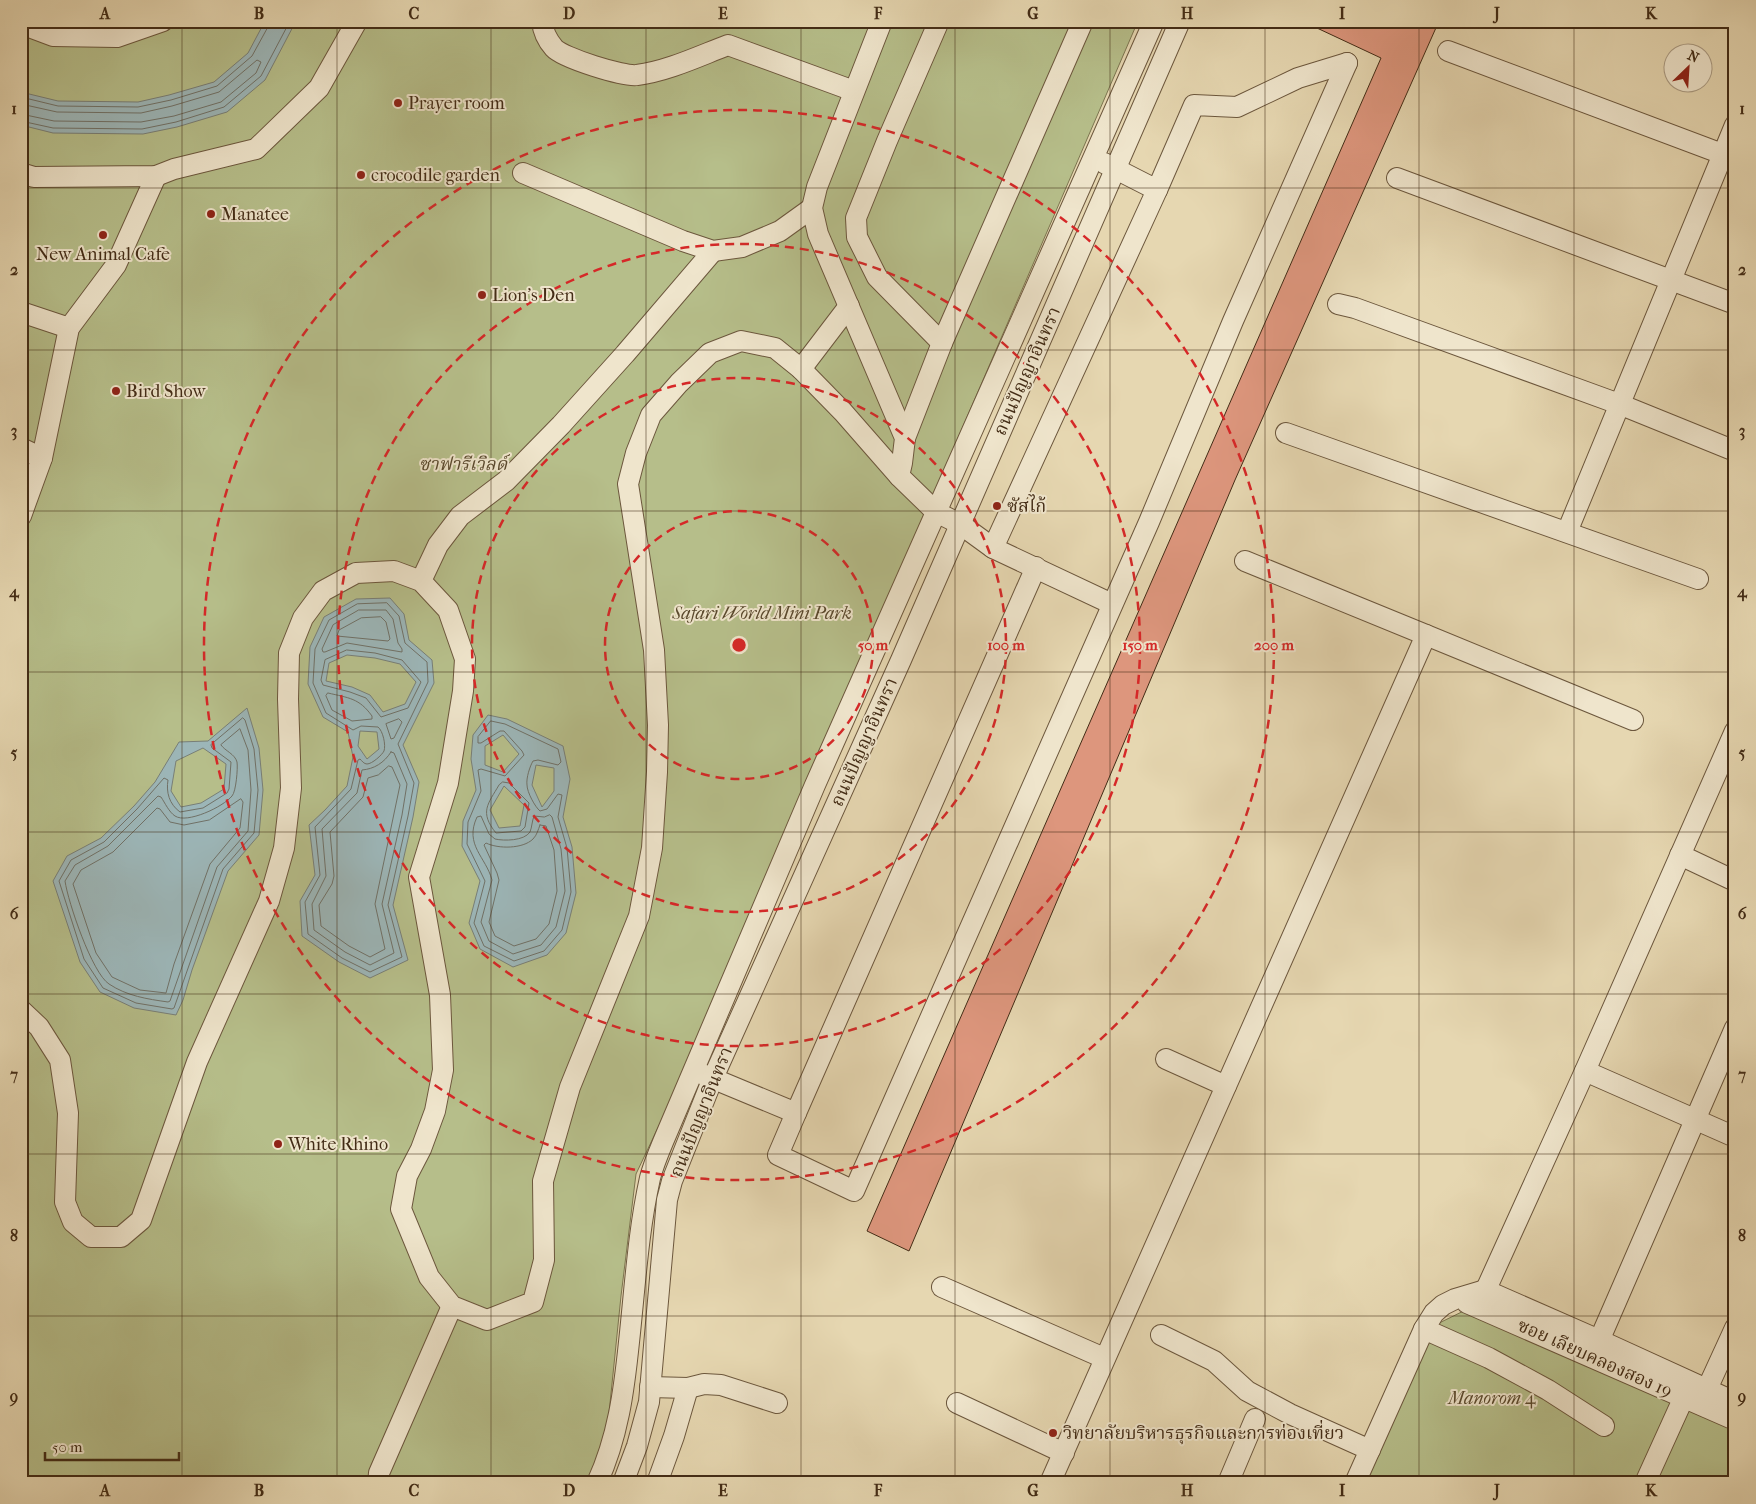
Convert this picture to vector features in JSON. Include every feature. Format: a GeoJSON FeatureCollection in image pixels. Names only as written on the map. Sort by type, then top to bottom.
{"type":"FeatureCollection","features":[{"type":"Feature","properties":{"kind":"street"},"geometry":{"type":"LineString","coordinates":[[21,24],[53,36],[117,37],[163,21]]}},
{"type":"Feature","properties":{"kind":"street"},"geometry":{"type":"LineString","coordinates":[[21,173],[34,177],[156,176],[174,169],[256,148],[319,88],[357,21]]}},
{"type":"Feature","properties":{"kind":"street"},"geometry":{"type":"LineString","coordinates":[[542,21],[543,33],[556,50],[589,65],[635,76],[668,68],[728,45],[854,92]]}},
{"type":"Feature","properties":{"kind":"street"},"geometry":{"type":"LineString","coordinates":[[882,21],[817,187],[812,208],[818,234],[905,438]]}},
{"type":"Feature","properties":{"kind":"street"},"geometry":{"type":"LineString","coordinates":[[939,21],[887,141],[856,218],[855,226],[857,237],[877,277],[942,343]]}},
{"type":"Feature","properties":{"kind":"street"},"geometry":{"type":"LineString","coordinates":[[899,476],[905,438],[942,343],[1083,21]]}},
{"type":"Feature","properties":{"kind":"street","name":"ถนนปัญญาอินทรา"},"geometry":{"type":"LineString","coordinates":[[597,1483],[617,1428],[624,1388],[641,1233],[650,1176],[692,1070],[815,785],[1154,21]]}},
{"type":"Feature","properties":{"kind":"street","name":"ถนนปัญญาอินทรา"},"geometry":{"type":"LineString","coordinates":[[622,1483],[637,1446],[649,1402],[667,1200],[672,1181],[713,1078],[960,524],[1180,21]]}},
{"type":"Feature","properties":{"kind":"street"},"geometry":{"type":"LineString","coordinates":[[1448,51],[1728,156]]}},
{"type":"Feature","properties":{"kind":"street"},"geometry":{"type":"LineString","coordinates":[[993,548],[1194,105],[1238,107],[1298,78],[1347,63],[1233,321],[1149,522],[854,1191],[778,1155],[1036,567]]}},
{"type":"Feature","properties":{"kind":"street"},"geometry":{"type":"LineString","coordinates":[[1567,532],[1670,279],[1728,156],[1735,125]]}},
{"type":"Feature","properties":{"kind":"street"},"geometry":{"type":"LineString","coordinates":[[1094,158],[1157,190]]}},
{"type":"Feature","properties":{"kind":"street"},"geometry":{"type":"LineString","coordinates":[[523,173],[683,241],[713,251],[742,247],[780,231],[812,208]]}},
{"type":"Feature","properties":{"kind":"street"},"geometry":{"type":"LineString","coordinates":[[21,516],[42,458],[69,328],[116,265],[156,176]]}},
{"type":"Feature","properties":{"kind":"street"},"geometry":{"type":"LineString","coordinates":[[1397,178],[1735,304]]}},
{"type":"Feature","properties":{"kind":"street"},"geometry":{"type":"LineString","coordinates":[[421,581],[438,545],[460,516],[506,481],[561,425],[713,251]]}},
{"type":"Feature","properties":{"kind":"street"},"geometry":{"type":"LineString","coordinates":[[1338,304],[1355,308],[1619,404],[1735,451]]}},
{"type":"Feature","properties":{"kind":"street"},"geometry":{"type":"LineString","coordinates":[[801,369],[849,306]]}},
{"type":"Feature","properties":{"kind":"street"},"geometry":{"type":"LineString","coordinates":[[21,312],[69,328]]}},
{"type":"Feature","properties":{"kind":"street"},"geometry":{"type":"LineString","coordinates":[[21,1010],[39,1027],[60,1060],[68,1113],[66,1202],[73,1222],[91,1237],[121,1237],[141,1220],[197,1062],[269,901],[284,848],[291,788],[288,699],[289,653],[303,618],[323,591],[356,573],[394,570],[421,581],[448,610],[465,659],[463,691],[448,784],[420,877],[440,995],[443,1070],[435,1111],[421,1149],[407,1176],[402,1209],[429,1277],[452,1306],[487,1320],[533,1302],[544,1260],[543,1181],[570,1088],[639,916],[652,848],[658,724],[654,650],[628,484],[636,453],[651,415],[679,383],[710,353],[741,341],[775,348],[801,369],[843,412],[899,476],[936,512],[960,524],[993,548],[1112,604]]}},
{"type":"Feature","properties":{"kind":"street"},"geometry":{"type":"LineString","coordinates":[[1286,433],[1698,579]]}},
{"type":"Feature","properties":{"kind":"street"},"geometry":{"type":"LineString","coordinates":[[21,448],[42,458]]}},
{"type":"Feature","properties":{"kind":"street"},"geometry":{"type":"LineString","coordinates":[[1246,560],[1633,720]]}},
{"type":"Feature","properties":{"kind":"street"},"geometry":{"type":"LineString","coordinates":[[1050,1483],[1426,635]]}},
{"type":"Feature","properties":{"kind":"street"},"geometry":{"type":"LineString","coordinates":[[1355,1483],[1424,1329],[1434,1313],[1455,1298],[1482,1298],[1585,1071],[1735,730]]}},
{"type":"Feature","properties":{"kind":"street"},"geometry":{"type":"LineString","coordinates":[[1680,855],[1735,881]]}},
{"type":"Feature","properties":{"kind":"street"},"geometry":{"type":"LineString","coordinates":[[1596,1348],[1735,1028]]}},
{"type":"Feature","properties":{"kind":"street"},"geometry":{"type":"LineString","coordinates":[[1166,1059],[1226,1086]]}},
{"type":"Feature","properties":{"kind":"street"},"geometry":{"type":"LineString","coordinates":[[692,1070],[796,1113]]}},
{"type":"Feature","properties":{"kind":"street"},"geometry":{"type":"LineString","coordinates":[[1585,1071],[1735,1137]]}},
{"type":"Feature","properties":{"kind":"street"},"geometry":{"type":"LineString","coordinates":[[942,1287],[1104,1358]]}},
{"type":"Feature","properties":{"kind":"street","name":"ซอย เลียบคลองสอง 19"},"geometry":{"type":"LineString","coordinates":[[1482,1298],[1696,1393],[1735,1420]]}},
{"type":"Feature","properties":{"kind":"street"},"geometry":{"type":"LineString","coordinates":[[378,1483],[379,1473],[452,1306]]}},
{"type":"Feature","properties":{"kind":"street"},"geometry":{"type":"LineString","coordinates":[[1645,1483],[1735,1328]]}},
{"type":"Feature","properties":{"kind":"street"},"geometry":{"type":"LineString","coordinates":[[1424,1329],[1489,1358],[1548,1390],[1604,1426]]}},
{"type":"Feature","properties":{"kind":"street"},"geometry":{"type":"LineString","coordinates":[[1161,1335],[1214,1361],[1247,1391],[1290,1414],[1370,1450]]}},
{"type":"Feature","properties":{"kind":"street"},"geometry":{"type":"LineString","coordinates":[[650,1387],[688,1388],[704,1384],[721,1385],[778,1403]]}},
{"type":"Feature","properties":{"kind":"street"},"geometry":{"type":"LineString","coordinates":[[657,1483],[688,1388]]}},
{"type":"Feature","properties":{"kind":"street","name":"ซอย เลียบคลองสอง 19"},"geometry":{"type":"LineString","coordinates":[[1696,1393],[1735,1402]]}},
{"type":"Feature","properties":{"kind":"street"},"geometry":{"type":"LineString","coordinates":[[957,1403],[1064,1453]]}},
{"type":"Feature","properties":{"kind":"street"},"geometry":{"type":"LineString","coordinates":[[1228,1483],[1255,1419]]}},
{"type":"Feature","properties":{"kind":"green space","name":"ซาฟารีเวิลด์"},"geometry":{"type":"Polygon","coordinates":[[[21,21],[1138,21],[683,1075],[636,1174],[609,1413],[600,1458],[587,1483],[34,1483],[21,1478],[21,21]]]}},
{"type":"Feature","properties":{"kind":"green space","name":"Manorom 4"},"geometry":{"type":"Polygon","coordinates":[[[1484,1301],[1735,1412],[1735,1483],[1362,1483],[1431,1327],[1484,1301]]]}},
{"type":"Feature","properties":{"kind":"water"},"geometry":{"type":"Polygon","coordinates":[[[265,21],[296,21],[265,80],[227,112],[177,127],[143,134],[53,133],[21,125],[21,92],[58,101],[138,102],[214,82],[248,53],[265,21]]]}},
{"type":"Feature","properties":{"kind":"water"},"geometry":{"type":"Polygon","coordinates":[[[390,598],[404,614],[409,640],[432,660],[434,683],[403,745],[419,782],[393,905],[408,960],[370,978],[339,962],[302,936],[300,901],[315,875],[309,825],[347,786],[353,757],[348,732],[323,717],[308,684],[310,647],[324,617],[356,599],[390,598]],[[347,655],[329,663],[326,681],[352,687],[370,695],[383,712],[405,704],[416,682],[400,664],[375,658],[347,655]],[[360,731],[358,746],[367,759],[379,749],[377,732],[360,731]]]}},
{"type":"Feature","properties":{"kind":"water"},"geometry":{"type":"Polygon","coordinates":[[[247,708],[259,748],[263,790],[259,835],[228,871],[176,1015],[134,1008],[100,992],[80,962],[53,881],[67,856],[101,838],[134,806],[155,782],[179,742],[208,741],[247,708]],[[203,748],[176,761],[171,791],[181,807],[201,803],[224,789],[226,764],[203,748]]]}},
{"type":"Feature","properties":{"kind":"water"},"geometry":{"type":"Polygon","coordinates":[[[488,715],[507,719],[563,746],[570,779],[563,817],[572,847],[576,893],[566,933],[547,955],[513,967],[480,949],[469,923],[480,881],[462,846],[463,821],[476,790],[471,759],[473,735],[488,715]],[[503,735],[485,746],[485,765],[503,772],[519,754],[503,735]],[[536,765],[532,785],[542,807],[554,791],[554,768],[536,765]],[[504,786],[490,810],[499,828],[520,826],[524,805],[504,786]]]}},
{"type":"Feature","properties":{"kind":"building"},"geometry":{"type":"Polygon","coordinates":[[[1302,21],[1439,21],[1235,480],[909,1251],[867,1231],[1381,58],[1302,21]]]}},
{"type":"Feature","properties":{"kind":"place","name":"Prayer room"},"geometry":{"type":"Point","coordinates":[398,103]}},
{"type":"Feature","properties":{"kind":"place","name":"crocodile garden"},"geometry":{"type":"Point","coordinates":[361,175]}},
{"type":"Feature","properties":{"kind":"place","name":"Manatee"},"geometry":{"type":"Point","coordinates":[211,214]}},
{"type":"Feature","properties":{"kind":"place","name":"New Animal Cafe"},"geometry":{"type":"Point","coordinates":[103,235]}},
{"type":"Feature","properties":{"kind":"place","name":"Lion's Den"},"geometry":{"type":"Point","coordinates":[482,295]}},
{"type":"Feature","properties":{"kind":"place","name":"Bird Show"},"geometry":{"type":"Point","coordinates":[116,391]}},
{"type":"Feature","properties":{"kind":"place","name":"ซัสไก้"},"geometry":{"type":"Point","coordinates":[997,506]}},
{"type":"Feature","properties":{"kind":"place","name":"White Rhino"},"geometry":{"type":"Point","coordinates":[278,1144]}},
{"type":"Feature","properties":{"kind":"place","name":"วิทยาลัยบริหารธุรกิจและการท่องเที่ยว"},"geometry":{"type":"Point","coordinates":[1053,1433]}},
{"type":"Feature","properties":{"kind":"park label","name":"Safari World Mini Park"},"geometry":{"type":"Point","coordinates":[762,613]}}]}
